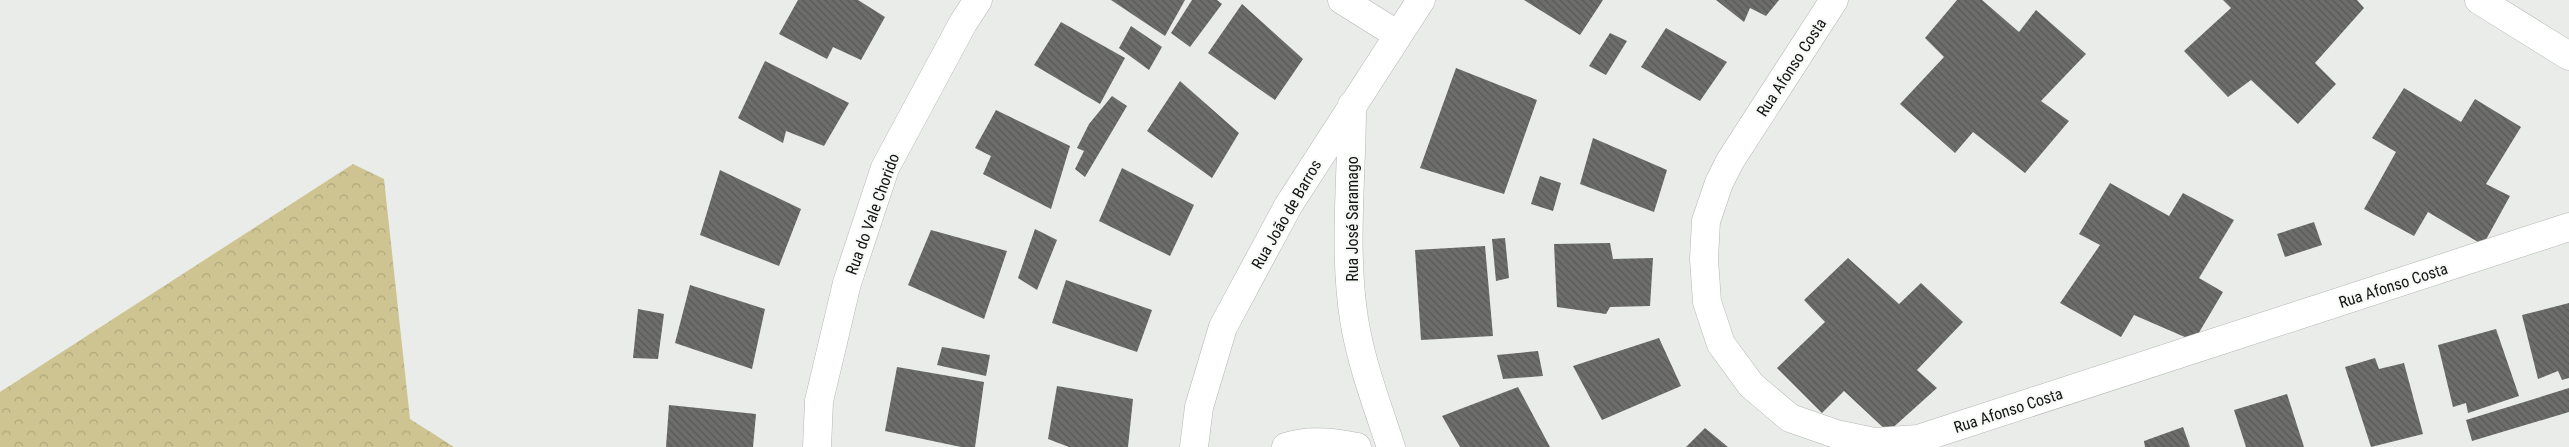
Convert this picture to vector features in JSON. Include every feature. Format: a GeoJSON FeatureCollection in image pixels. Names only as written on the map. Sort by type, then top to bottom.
{"type":"FeatureCollection","features":[{"type":"Feature","properties":{"kind":"street","name":"Rua do Vale Chorido"},"geometry":{"type":"LineString","coordinates":[[817,447],[818,401],[847,283],[885,168],[978,0]]}},
{"type":"Feature","properties":{"kind":"street"},"geometry":{"type":"LineString","coordinates":[[1342,0],[1398,35]]}},
{"type":"Feature","properties":{"kind":"street","name":"Rua João de Barros"},"geometry":{"type":"LineString","coordinates":[[1194,447],[1200,408],[1222,327],[1288,206],[1421,0]]}},
{"type":"Feature","properties":{"kind":"street","name":"Rua Afonso Costa"},"geometry":{"type":"LineString","coordinates":[[1834,0],[1723,176],[1706,221],[1704,259],[1706,302],[1721,344],[1746,378],[1790,418],[1836,434],[1874,442],[1918,439],[2569,227]]}},
{"type":"Feature","properties":{"kind":"street"},"geometry":{"type":"LineString","coordinates":[[2479,0],[2569,56]]}},
{"type":"Feature","properties":{"kind":"street","name":"Rua José Saramago"},"geometry":{"type":"LineString","coordinates":[[1352,105],[1352,171],[1348,252],[1354,319],[1370,384],[1391,447]]}},
{"type":"Feature","properties":{"kind":"street"},"geometry":{"type":"LineString","coordinates":[[1286,447],[1299,442],[1341,444],[1357,447]]}},
{"type":"Feature","properties":{"kind":"green space"},"geometry":{"type":"Polygon","coordinates":[[[353,164],[384,179],[410,419],[454,447],[0,447],[0,392],[353,164]]]}},
{"type":"Feature","properties":{"kind":"building"},"geometry":{"type":"Polygon","coordinates":[[[798,0],[858,0],[885,17],[861,60],[833,47],[827,59],[779,34],[798,0]]]}},
{"type":"Feature","properties":{"kind":"building"},"geometry":{"type":"Polygon","coordinates":[[[1111,0],[1185,0],[1165,36],[1111,0]]]}},
{"type":"Feature","properties":{"kind":"building"},"geometry":{"type":"Polygon","coordinates":[[[1192,0],[1217,0],[1222,4],[1190,47],[1171,33],[1192,0]]]}},
{"type":"Feature","properties":{"kind":"building"},"geometry":{"type":"Polygon","coordinates":[[[1524,0],[1603,0],[1580,35],[1524,0]]]}},
{"type":"Feature","properties":{"kind":"building"},"geometry":{"type":"Polygon","coordinates":[[[1716,0],[1779,0],[1766,16],[1750,8],[1744,22],[1716,0]]]}},
{"type":"Feature","properties":{"kind":"building"},"geometry":{"type":"Polygon","coordinates":[[[1957,0],[1982,0],[2019,32],[2036,10],[2086,54],[2041,101],[2069,121],[2025,173],[1973,132],[1955,153],[1900,104],[1944,57],[1925,38],[1957,0]]]}},
{"type":"Feature","properties":{"kind":"building"},"geometry":{"type":"Polygon","coordinates":[[[2223,0],[2357,0],[2364,8],[2315,63],[2336,84],[2298,124],[2251,80],[2228,97],[2184,51],[2231,8],[2223,0]]]}},
{"type":"Feature","properties":{"kind":"building"},"geometry":{"type":"Polygon","coordinates":[[[1242,4],[1303,59],[1275,100],[1208,53],[1242,4]]]}},
{"type":"Feature","properties":{"kind":"building"},"geometry":{"type":"Polygon","coordinates":[[[1061,22],[1125,58],[1100,104],[1034,65],[1061,22]]]}},
{"type":"Feature","properties":{"kind":"building"},"geometry":{"type":"Polygon","coordinates":[[[1131,26],[1162,47],[1149,70],[1119,48],[1131,26]]]}},
{"type":"Feature","properties":{"kind":"building"},"geometry":{"type":"Polygon","coordinates":[[[1666,28],[1727,62],[1700,101],[1641,67],[1666,28]]]}},
{"type":"Feature","properties":{"kind":"building"},"geometry":{"type":"Polygon","coordinates":[[[1610,33],[1627,41],[1606,75],[1589,66],[1610,33]]]}},
{"type":"Feature","properties":{"kind":"building"},"geometry":{"type":"Polygon","coordinates":[[[765,61],[849,103],[824,146],[786,131],[783,143],[738,118],[765,61]]]}},
{"type":"Feature","properties":{"kind":"building"},"geometry":{"type":"Polygon","coordinates":[[[1456,68],[1537,100],[1504,194],[1420,168],[1456,68]]]}},
{"type":"Feature","properties":{"kind":"building"},"geometry":{"type":"Polygon","coordinates":[[[1180,81],[1239,133],[1212,178],[1147,131],[1180,81]]]}},
{"type":"Feature","properties":{"kind":"building"},"geometry":{"type":"Polygon","coordinates":[[[2404,88],[2461,122],[2475,99],[2521,127],[2486,184],[2510,196],[2483,245],[2428,212],[2414,236],[2364,209],[2396,152],[2372,138],[2404,88]]]}},
{"type":"Feature","properties":{"kind":"building"},"geometry":{"type":"Polygon","coordinates":[[[1112,96],[1127,106],[1085,177],[1075,169],[1084,151],[1077,148],[1089,124],[1112,96]]]}},
{"type":"Feature","properties":{"kind":"building"},"geometry":{"type":"Polygon","coordinates":[[[996,110],[1070,146],[1051,209],[983,174],[991,156],[975,148],[996,110]]]}},
{"type":"Feature","properties":{"kind":"building"},"geometry":{"type":"Polygon","coordinates":[[[1593,138],[1667,170],[1654,212],[1580,184],[1593,138]]]}},
{"type":"Feature","properties":{"kind":"building"},"geometry":{"type":"Polygon","coordinates":[[[1122,168],[1194,205],[1170,256],[1099,221],[1122,168]]]}},
{"type":"Feature","properties":{"kind":"building"},"geometry":{"type":"Polygon","coordinates":[[[720,170],[801,209],[779,266],[700,235],[720,170]]]}},
{"type":"Feature","properties":{"kind":"building"},"geometry":{"type":"Polygon","coordinates":[[[1540,176],[1561,183],[1553,211],[1531,204],[1540,176]]]}},
{"type":"Feature","properties":{"kind":"building"},"geometry":{"type":"Polygon","coordinates":[[[2110,183],[2169,216],[2183,193],[2234,220],[2199,278],[2223,292],[2194,341],[2134,315],[2121,337],[2060,303],[2100,245],[2079,234],[2110,183]]]}},
{"type":"Feature","properties":{"kind":"building"},"geometry":{"type":"Polygon","coordinates":[[[2314,222],[2322,245],[2285,257],[2277,234],[2314,222]]]}},
{"type":"Feature","properties":{"kind":"building"},"geometry":{"type":"Polygon","coordinates":[[[1035,229],[1057,240],[1037,290],[1018,278],[1035,229]]]}},
{"type":"Feature","properties":{"kind":"building"},"geometry":{"type":"Polygon","coordinates":[[[931,230],[1007,251],[984,319],[908,285],[931,230]]]}},
{"type":"Feature","properties":{"kind":"building"},"geometry":{"type":"Polygon","coordinates":[[[1505,238],[1509,278],[1496,281],[1492,239],[1505,238]]]}},
{"type":"Feature","properties":{"kind":"building"},"geometry":{"type":"Polygon","coordinates":[[[1610,243],[1613,259],[1653,258],[1650,306],[1610,307],[1606,314],[1557,307],[1554,244],[1610,243]]]}},
{"type":"Feature","properties":{"kind":"building"},"geometry":{"type":"Polygon","coordinates":[[[1485,246],[1493,336],[1421,340],[1415,250],[1485,246]]]}},
{"type":"Feature","properties":{"kind":"building"},"geometry":{"type":"Polygon","coordinates":[[[1848,258],[1899,304],[1921,283],[1963,322],[1917,370],[1937,388],[1888,432],[1844,391],[1822,413],[1777,368],[1825,322],[1804,300],[1848,258]]]}},
{"type":"Feature","properties":{"kind":"building"},"geometry":{"type":"Polygon","coordinates":[[[1066,280],[1152,310],[1137,352],[1052,323],[1066,280]]]}},
{"type":"Feature","properties":{"kind":"building"},"geometry":{"type":"Polygon","coordinates":[[[690,285],[765,309],[752,369],[675,343],[690,285]]]}},
{"type":"Feature","properties":{"kind":"building"},"geometry":{"type":"Polygon","coordinates":[[[2569,303],[2569,378],[2562,380],[2558,371],[2538,379],[2522,315],[2569,303]]]}},
{"type":"Feature","properties":{"kind":"building"},"geometry":{"type":"Polygon","coordinates":[[[638,309],[664,314],[658,359],[633,358],[638,309]]]}},
{"type":"Feature","properties":{"kind":"building"},"geometry":{"type":"Polygon","coordinates":[[[2496,329],[2519,396],[2468,413],[2466,403],[2453,407],[2438,345],[2496,329]]]}},
{"type":"Feature","properties":{"kind":"building"},"geometry":{"type":"Polygon","coordinates":[[[1659,338],[1681,386],[1602,420],[1573,366],[1659,338]]]}},
{"type":"Feature","properties":{"kind":"building"},"geometry":{"type":"Polygon","coordinates":[[[942,347],[990,355],[986,376],[937,365],[942,347]]]}},
{"type":"Feature","properties":{"kind":"building"},"geometry":{"type":"Polygon","coordinates":[[[1538,351],[1543,376],[1503,379],[1497,355],[1538,351]]]}},
{"type":"Feature","properties":{"kind":"building"},"geometry":{"type":"Polygon","coordinates":[[[2375,358],[2379,369],[2404,363],[2423,434],[2371,447],[2345,367],[2375,358]]]}},
{"type":"Feature","properties":{"kind":"building"},"geometry":{"type":"Polygon","coordinates":[[[897,367],[984,382],[975,447],[961,447],[885,431],[897,367]]]}},
{"type":"Feature","properties":{"kind":"building"},"geometry":{"type":"Polygon","coordinates":[[[1057,386],[1133,399],[1128,447],[1069,447],[1048,439],[1057,386]]]}},
{"type":"Feature","properties":{"kind":"building"},"geometry":{"type":"Polygon","coordinates":[[[1518,387],[1550,447],[1460,447],[1442,416],[1518,387]]]}},
{"type":"Feature","properties":{"kind":"building"},"geometry":{"type":"Polygon","coordinates":[[[2569,388],[2569,412],[2472,441],[2466,420],[2569,388]]]}},
{"type":"Feature","properties":{"kind":"building"},"geometry":{"type":"Polygon","coordinates":[[[2287,394],[2304,447],[2246,447],[2234,410],[2287,394]]]}},
{"type":"Feature","properties":{"kind":"building"},"geometry":{"type":"Polygon","coordinates":[[[669,405],[756,414],[753,447],[666,447],[669,405]]]}},
{"type":"Feature","properties":{"kind":"building"},"geometry":{"type":"Polygon","coordinates":[[[2183,427],[2190,447],[2145,447],[2144,441],[2183,427]]]}},
{"type":"Feature","properties":{"kind":"building"},"geometry":{"type":"Polygon","coordinates":[[[1705,428],[1728,447],[1686,447],[1705,428]]]}}]}
